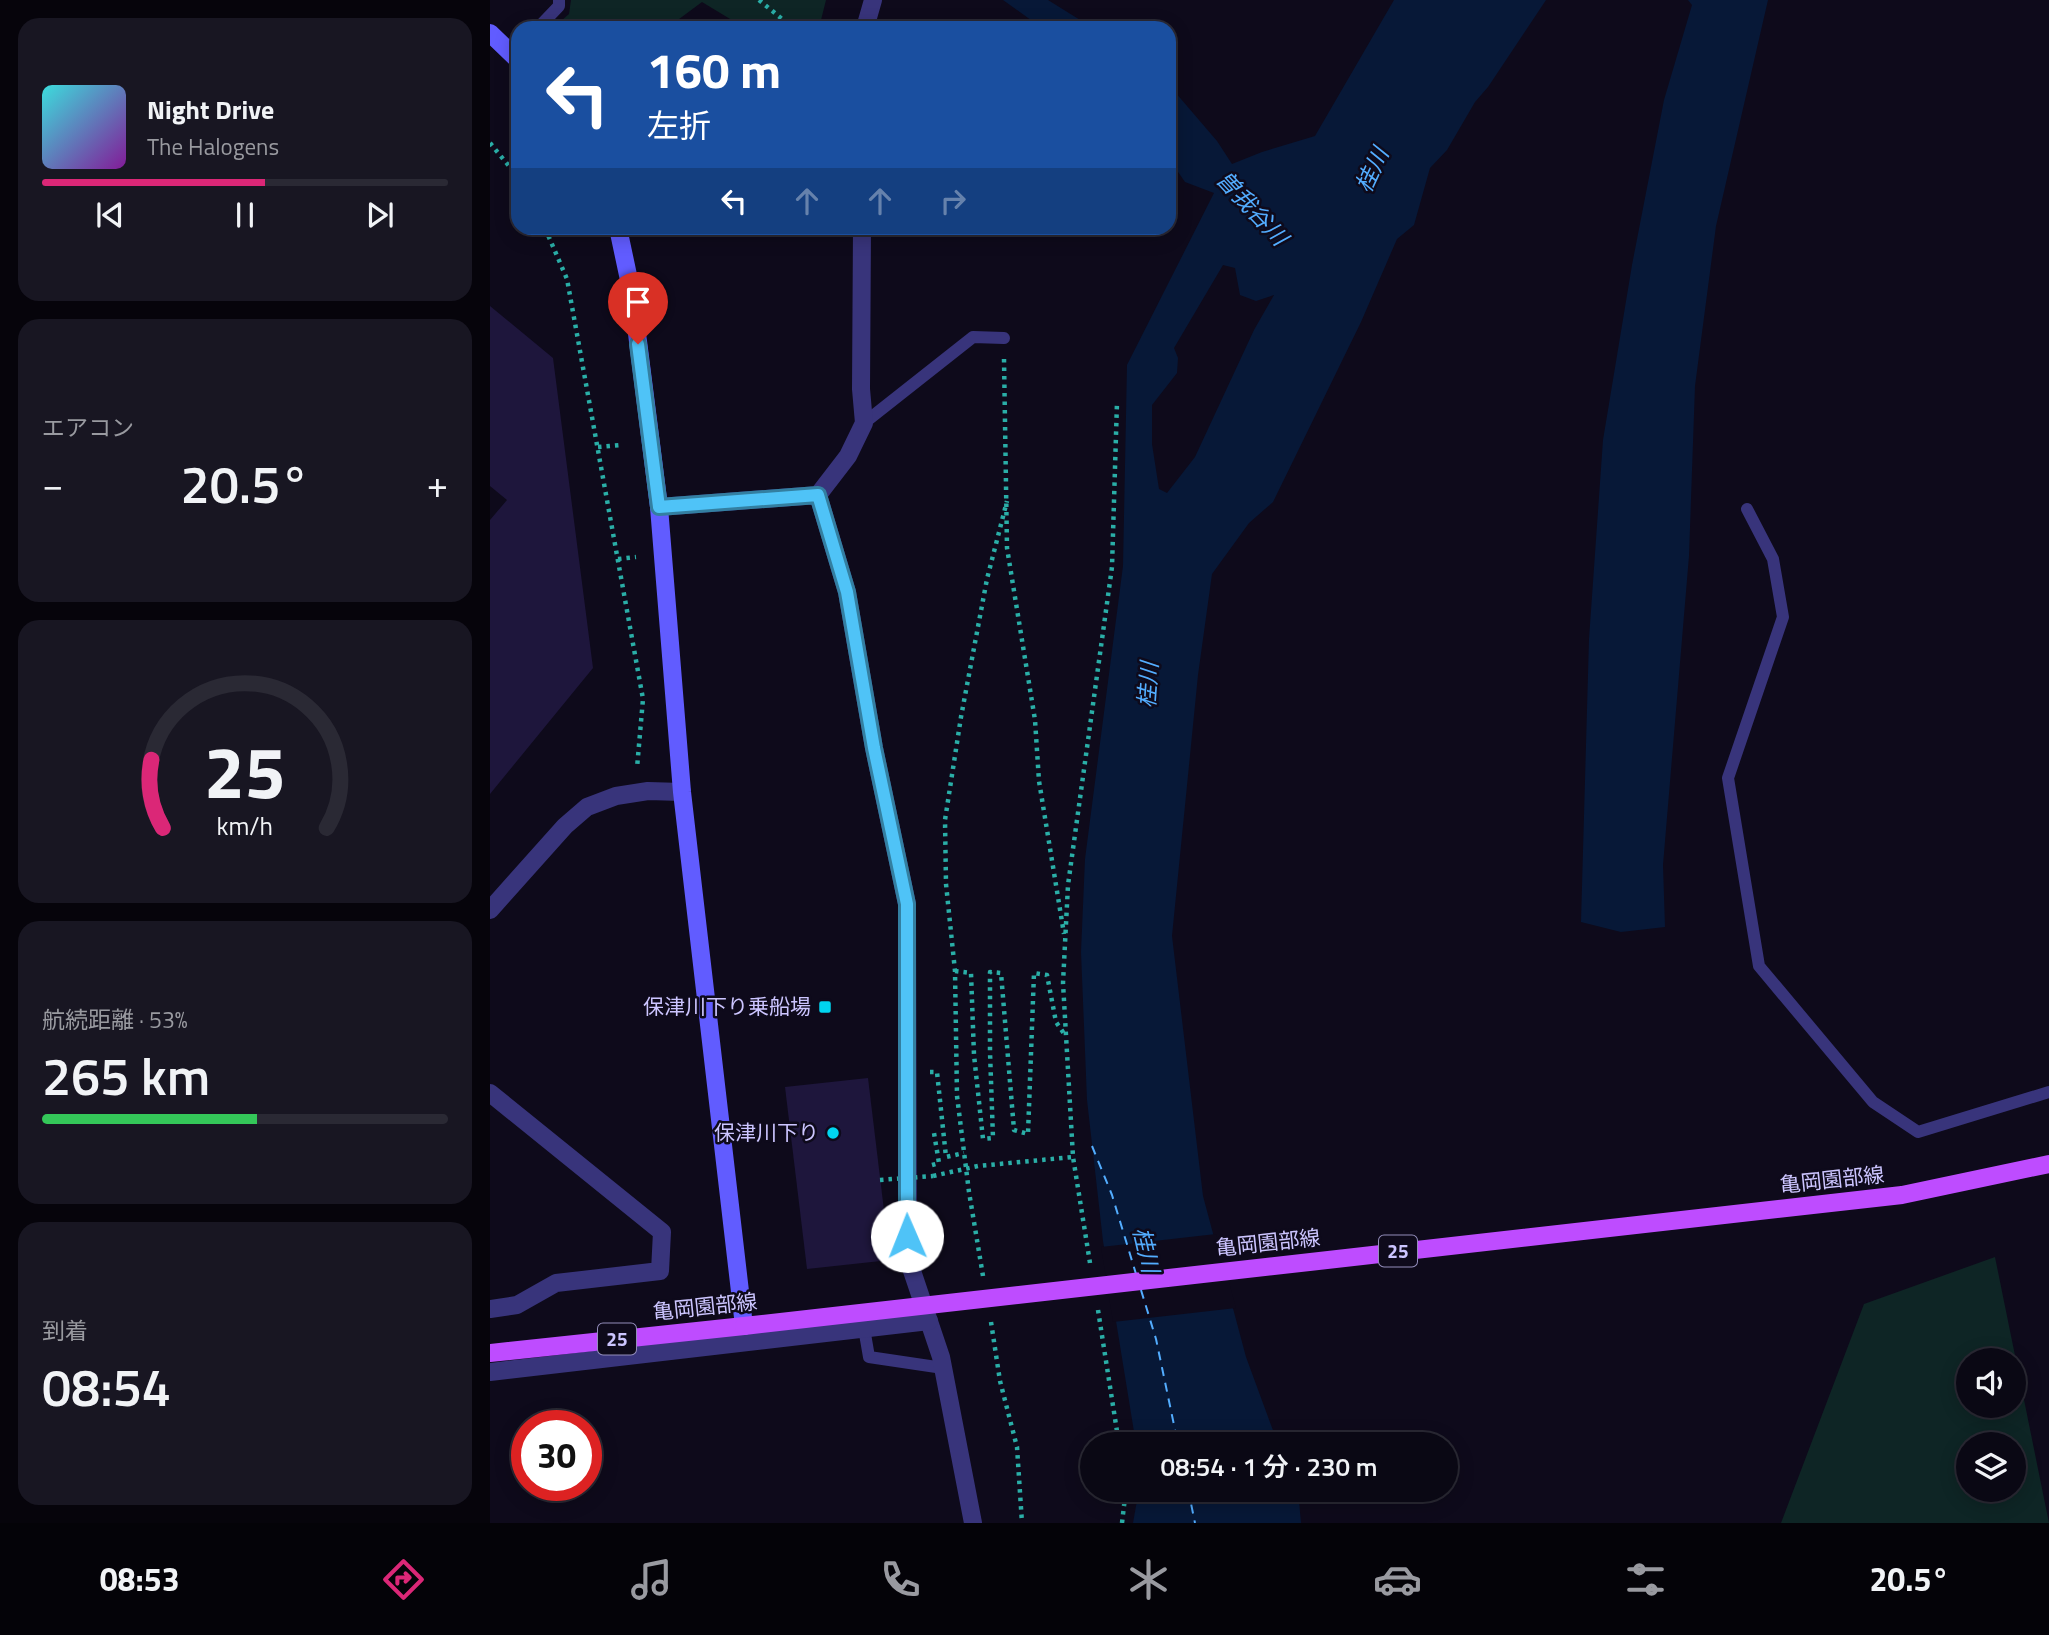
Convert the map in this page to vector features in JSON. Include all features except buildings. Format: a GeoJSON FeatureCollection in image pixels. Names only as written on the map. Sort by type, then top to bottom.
{"type":"FeatureCollection","features":[{"type":"Feature","properties":{"kind":"main road","name":"亀岡園部線"},"geometry":{"type":"LineString","coordinates":[[490,1353],[1902,1195],[2049,1164]]}},
{"type":"Feature","properties":{"kind":"street"},"geometry":{"type":"LineString","coordinates":[[867,21],[873,0]]}},
{"type":"Feature","properties":{"kind":"street"},"geometry":{"type":"LineString","coordinates":[[490,33],[511,50]]}},
{"type":"Feature","properties":{"kind":"street"},"geometry":{"type":"LineString","coordinates":[[619,235],[632,294],[659,507],[682,792],[744,1326]]}},
{"type":"Feature","properties":{"kind":"street"},"geometry":{"type":"LineString","coordinates":[[659,507],[818,495],[848,456],[864,424],[861,389],[862,235]]}},
{"type":"Feature","properties":{"kind":"street"},"geometry":{"type":"LineString","coordinates":[[818,495],[847,592],[874,748],[907,904],[908,1259],[943,1368],[973,1523]]}},
{"type":"Feature","properties":{"kind":"street"},"geometry":{"type":"LineString","coordinates":[[490,910],[565,826],[587,807],[616,796],[635,793],[682,792]]}},
{"type":"Feature","properties":{"kind":"street"},"geometry":{"type":"LineString","coordinates":[[490,1093],[662,1232],[660,1271],[555,1283],[517,1305],[490,1309]]}},
{"type":"Feature","properties":{"kind":"street"},"geometry":{"type":"LineString","coordinates":[[490,1372],[929,1321]]}},
{"type":"Feature","properties":{"kind":"lane"},"geometry":{"type":"LineString","coordinates":[[545,21],[559,6],[559,0]]}},
{"type":"Feature","properties":{"kind":"lane"},"geometry":{"type":"LineString","coordinates":[[864,424],[973,337],[1004,338]]}},
{"type":"Feature","properties":{"kind":"lane"},"geometry":{"type":"LineString","coordinates":[[1747,509],[1773,559],[1783,617],[1728,778],[1759,966],[1872,1102],[1918,1132],[2049,1092]]}},
{"type":"Feature","properties":{"kind":"lane"},"geometry":{"type":"LineString","coordinates":[[864,1328],[869,1357],[943,1368]]}},
{"type":"Feature","properties":{"kind":"path"},"geometry":{"type":"LineString","coordinates":[[759,0],[784,21]]}},
{"type":"Feature","properties":{"kind":"path"},"geometry":{"type":"LineString","coordinates":[[490,144],[511,169]]}},
{"type":"Feature","properties":{"kind":"path"},"geometry":{"type":"LineString","coordinates":[[548,235],[567,279],[643,699],[635,793]]}},
{"type":"Feature","properties":{"kind":"path"},"geometry":{"type":"LineString","coordinates":[[1004,338],[1007,548],[1035,720],[1039,781],[1065,941]]}},
{"type":"Feature","properties":{"kind":"path"},"geometry":{"type":"LineString","coordinates":[[1091,1266],[1073,1157],[1063,983],[1068,885],[1112,567],[1117,402]]}},
{"type":"Feature","properties":{"kind":"path"},"geometry":{"type":"LineString","coordinates":[[598,447],[620,445]]}},
{"type":"Feature","properties":{"kind":"path"},"geometry":{"type":"LineString","coordinates":[[985,1287],[957,1096],[955,971],[946,884],[945,820],[985,592],[1007,501]]}},
{"type":"Feature","properties":{"kind":"path"},"geometry":{"type":"LineString","coordinates":[[618,559],[636,557]]}},
{"type":"Feature","properties":{"kind":"path"},"geometry":{"type":"LineString","coordinates":[[955,971],[971,973],[974,1055],[983,1139],[993,1138],[990,972],[1001,973],[1014,1130],[1028,1134],[1034,973],[1046,975],[1056,1023],[1067,1036]]}},
{"type":"Feature","properties":{"kind":"path"},"geometry":{"type":"LineString","coordinates":[[926,1073],[937,1072],[946,1157],[964,1153]]}},
{"type":"Feature","properties":{"kind":"path"},"geometry":{"type":"LineString","coordinates":[[928,1175],[927,1166],[939,1163],[933,1124]]}},
{"type":"Feature","properties":{"kind":"path"},"geometry":{"type":"LineString","coordinates":[[880,1180],[928,1175],[966,1167],[1073,1157]]}},
{"type":"Feature","properties":{"kind":"path"},"geometry":{"type":"LineString","coordinates":[[1097,1307],[1117,1432]]}},
{"type":"Feature","properties":{"kind":"path"},"geometry":{"type":"LineString","coordinates":[[989,1314],[1000,1381],[1017,1447],[1022,1522]]}},
{"type":"Feature","properties":{"kind":"path"},"geometry":{"type":"LineString","coordinates":[[1122,1523],[1124,1502]]}},
{"type":"Feature","properties":{"kind":"green space"},"geometry":{"type":"Polygon","coordinates":[[[571,0],[826,0],[821,21],[733,21],[702,2],[676,21],[561,21],[569,14],[571,0]]]}},
{"type":"Feature","properties":{"kind":"green space"},"geometry":{"type":"Polygon","coordinates":[[[1995,1257],[2013,1348],[1956,1348],[1956,1418],[2026,1418],[2026,1410],[2049,1523],[1781,1523],[1864,1304],[1995,1257]]]}},
{"type":"Feature","properties":{"kind":"water"},"geometry":{"type":"Polygon","coordinates":[[[1003,0],[1048,0],[1082,21],[1032,21],[1003,0]]]}},
{"type":"Feature","properties":{"kind":"water"},"geometry":{"type":"Polygon","coordinates":[[[1394,0],[1546,0],[1488,87],[1475,102],[1447,150],[1430,168],[1414,225],[1397,239],[1361,322],[1273,502],[1249,523],[1212,574],[1198,675],[1172,936],[1203,1196],[1246,1357],[1274,1432],[1134,1432],[1103,1241],[1087,1100],[1081,952],[1085,859],[1123,566],[1127,365],[1214,193],[1185,182],[1176,169],[1176,93],[1217,141],[1232,164],[1315,136],[1394,0]],[[1223,265],[1174,348],[1178,358],[1177,373],[1152,405],[1152,444],[1159,489],[1167,493],[1195,457],[1254,330],[1274,295],[1256,301],[1240,295],[1235,268],[1223,265]]]}},
{"type":"Feature","properties":{"kind":"water"},"geometry":{"type":"Polygon","coordinates":[[[1688,0],[1768,0],[1716,226],[1695,386],[1689,556],[1663,865],[1665,927],[1621,932],[1581,922],[1589,639],[1603,440],[1632,265],[1664,100],[1692,5],[1688,0]]]}},
{"type":"Feature","properties":{"kind":"water"},"geometry":{"type":"Polygon","coordinates":[[[1137,1502],[1299,1502],[1301,1523],[1133,1523],[1137,1502]]]}},
{"type":"Feature","properties":{"kind":"pier"},"geometry":{"type":"Polygon","coordinates":[[[1216,1234],[1236,1308],[1113,1322],[1101,1247],[1216,1234]]]}},
{"type":"Feature","properties":{"kind":"ferry route"},"geometry":{"type":"LineString","coordinates":[[1092,1146],[1112,1195],[1136,1274]]}},
{"type":"Feature","properties":{"kind":"ferry route"},"geometry":{"type":"LineString","coordinates":[[1141,1290],[1156,1339],[1175,1432]]}},
{"type":"Feature","properties":{"kind":"ferry route"},"geometry":{"type":"LineString","coordinates":[[1191,1502],[1195,1523]]}},
{"type":"Feature","properties":{"kind":"place","name":"保津川下り乗船場"},"geometry":{"type":"Point","coordinates":[825,1007]}},
{"type":"Feature","properties":{"kind":"place","name":"保津川下り"},"geometry":{"type":"Point","coordinates":[833,1133]}},
{"type":"Feature","properties":{"kind":"route"},"geometry":{"type":"LineString","coordinates":[[638,344],[659,507],[818,495],[847,592],[874,748],[907,904],[907,1236]]}},
{"type":"Feature","properties":{"kind":"water label","name":"桂川"},"geometry":{"type":"Point","coordinates":[1372,170]}},
{"type":"Feature","properties":{"kind":"water label","name":"曽我谷川"},"geometry":{"type":"Point","coordinates":[1252,208]}},
{"type":"Feature","properties":{"kind":"water label","name":"桂川"},"geometry":{"type":"Point","coordinates":[1148,685]}},
{"type":"Feature","properties":{"kind":"water label","name":"桂川"},"geometry":{"type":"Point","coordinates":[1146,1250]}}]}
